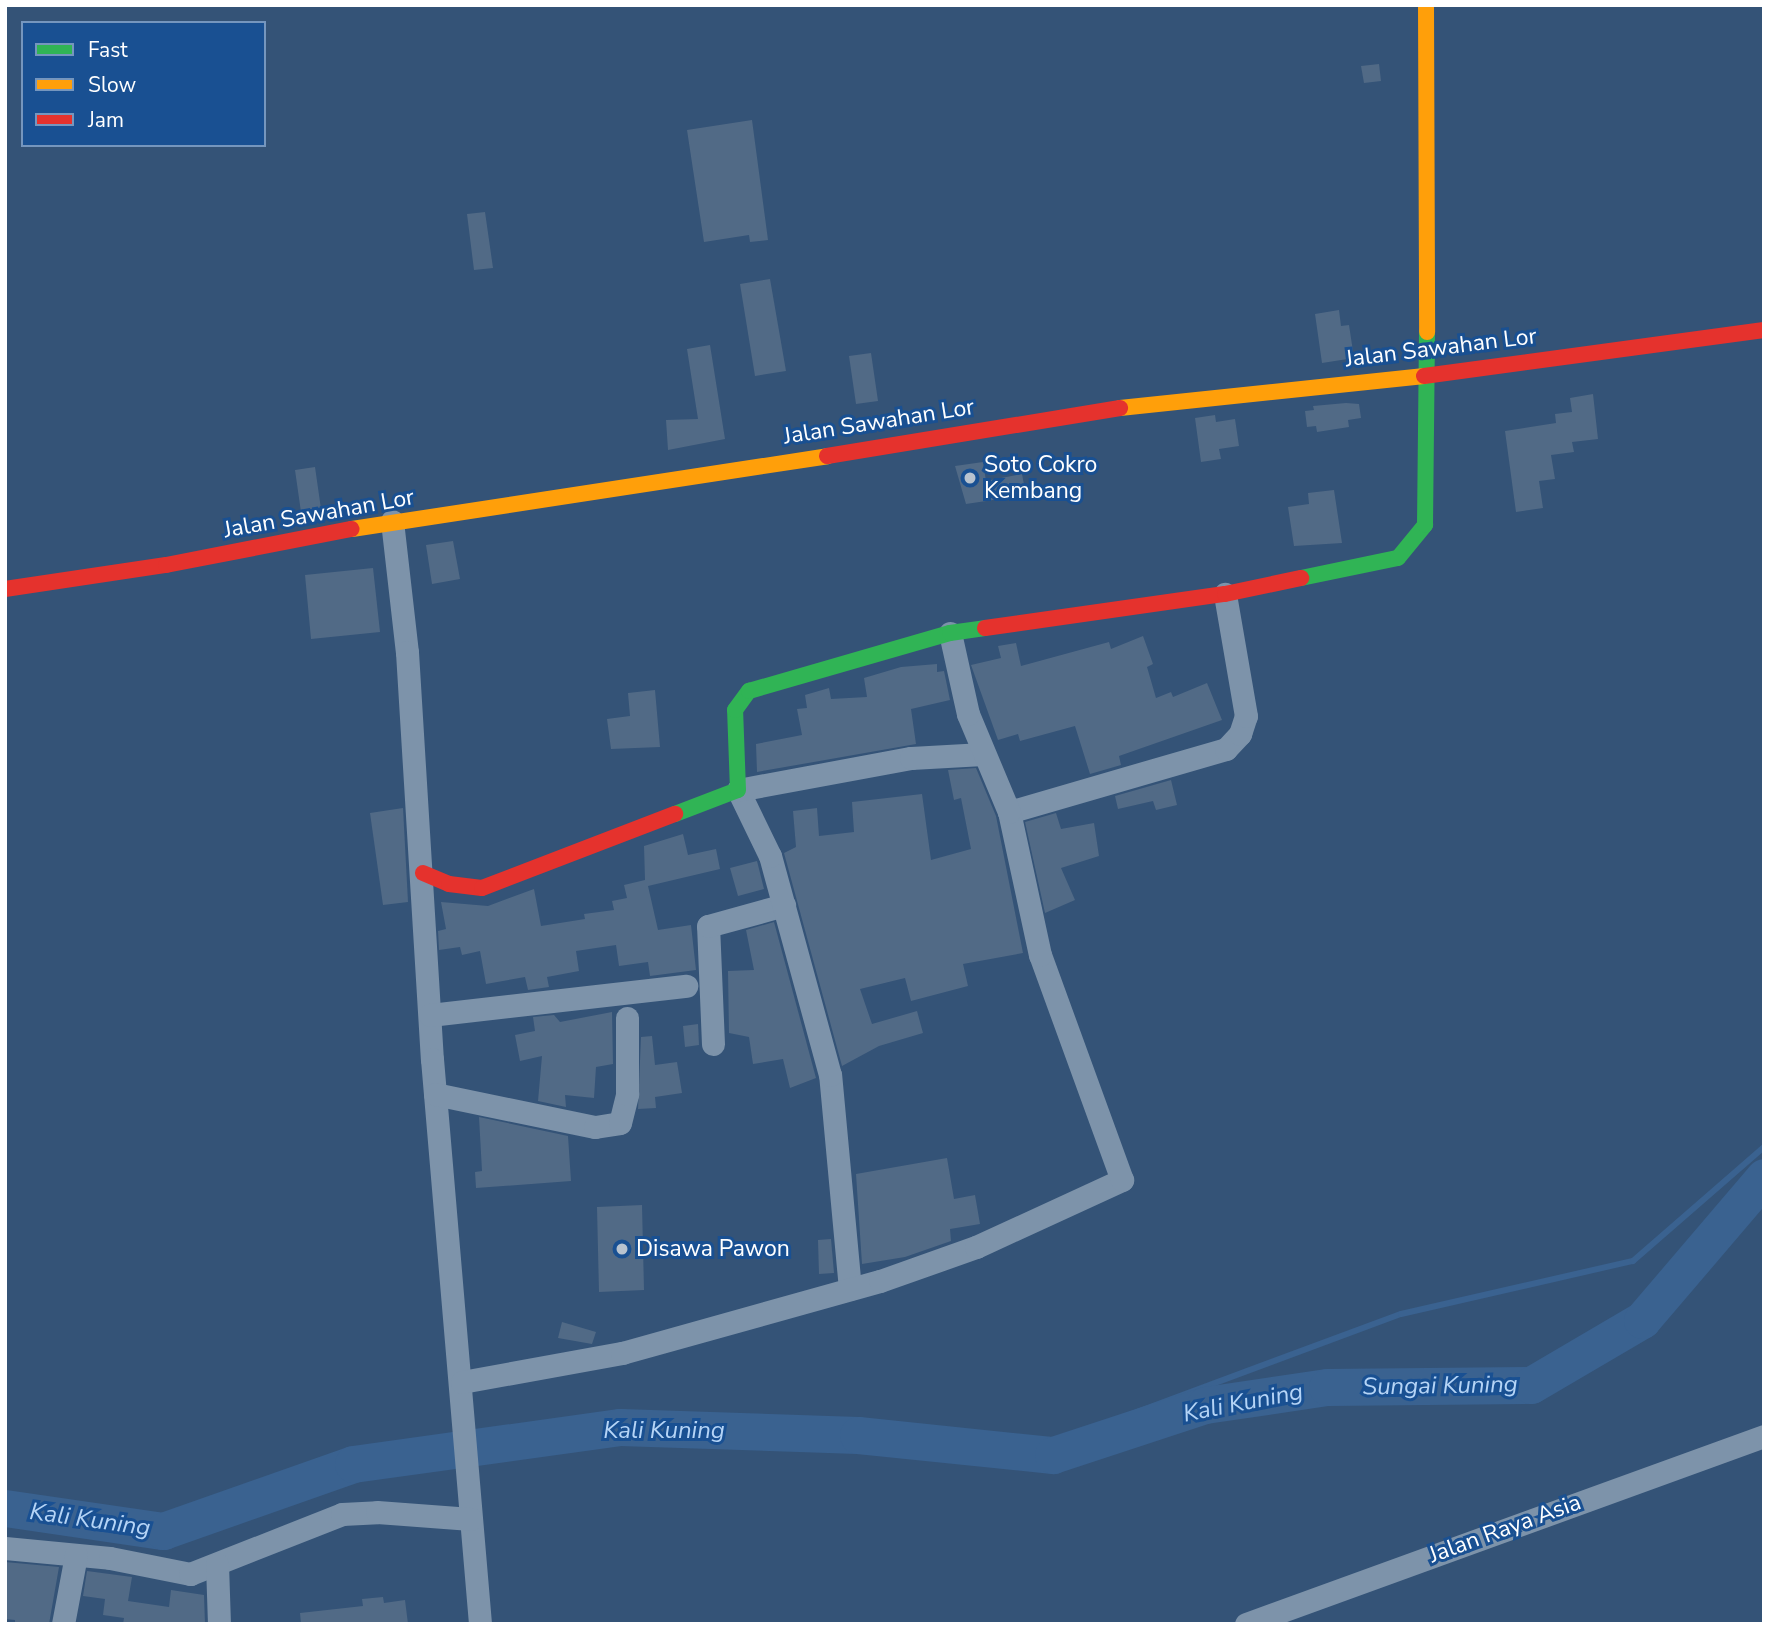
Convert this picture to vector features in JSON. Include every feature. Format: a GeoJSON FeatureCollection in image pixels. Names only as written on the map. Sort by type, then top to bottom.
{"type":"FeatureCollection","features":[{"type":"Feature","properties":{"kind":"main road"},"geometry":{"type":"LineString","coordinates":[[422,873],[449,884],[482,888],[738,790],[735,710],[749,691],[950,633],[1225,594],[1398,558],[1407,552],[1425,525],[1427,510],[1424,376],[1426,5]]}},
{"type":"Feature","properties":{"kind":"main road","name":"Jalan Sawahan Lor"},"geometry":{"type":"LineString","coordinates":[[5,589],[166,565],[392,522],[459,515],[1178,399],[1424,376],[1764,330]]}},
{"type":"Feature","properties":{"kind":"street"},"geometry":{"type":"LineString","coordinates":[[392,522],[407,652],[429,1015],[462,1382],[466,1473],[480,1624]]}},
{"type":"Feature","properties":{"kind":"street"},"geometry":{"type":"LineString","coordinates":[[1009,812],[1226,749],[1240,734],[1247,716],[1225,594]]}},
{"type":"Feature","properties":{"kind":"street"},"geometry":{"type":"LineString","coordinates":[[462,1382],[622,1353],[850,1289],[976,1247],[1122,1180],[1040,955],[1009,812],[968,714],[950,633]]}},
{"type":"Feature","properties":{"kind":"street"},"geometry":{"type":"LineString","coordinates":[[850,1289],[830,1075],[770,856],[738,790],[911,758],[984,754]]}},
{"type":"Feature","properties":{"kind":"street"},"geometry":{"type":"LineString","coordinates":[[713,1044],[708,926],[784,905]]}},
{"type":"Feature","properties":{"kind":"street"},"geometry":{"type":"LineString","coordinates":[[429,1015],[686,986]]}},
{"type":"Feature","properties":{"kind":"street"},"geometry":{"type":"LineString","coordinates":[[435,1094],[595,1127],[620,1123],[627,1094],[627,1018]]}},
{"type":"Feature","properties":{"kind":"street","name":"Jalan Raya Asia"},"geometry":{"type":"LineString","coordinates":[[1246,1624],[1764,1436]]}},
{"type":"Feature","properties":{"kind":"street"},"geometry":{"type":"LineString","coordinates":[[5,1548],[76,1555],[169,1573],[190,1574],[310,1523],[342,1514],[377,1512],[471,1519]]}},
{"type":"Feature","properties":{"kind":"street"},"geometry":{"type":"LineString","coordinates":[[63,1624],[76,1555]]}},
{"type":"Feature","properties":{"kind":"street"},"geometry":{"type":"LineString","coordinates":[[217,1564],[219,1624]]}},
{"type":"Feature","properties":{"kind":"building"},"geometry":{"type":"Polygon","coordinates":[[[1379,64],[1381,81],[1364,83],[1361,66],[1379,64]]]}},
{"type":"Feature","properties":{"kind":"building"},"geometry":{"type":"Polygon","coordinates":[[[752,120],[768,240],[750,242],[749,235],[704,242],[687,130],[752,120]]]}},
{"type":"Feature","properties":{"kind":"building"},"geometry":{"type":"Polygon","coordinates":[[[485,212],[493,268],[474,270],[467,214],[485,212]]]}},
{"type":"Feature","properties":{"kind":"building"},"geometry":{"type":"Polygon","coordinates":[[[770,279],[786,371],[755,376],[740,284],[770,279]]]}},
{"type":"Feature","properties":{"kind":"building"},"geometry":{"type":"Polygon","coordinates":[[[1339,310],[1341,326],[1349,325],[1354,358],[1322,363],[1315,314],[1339,310]]]}},
{"type":"Feature","properties":{"kind":"building"},"geometry":{"type":"Polygon","coordinates":[[[710,345],[725,439],[668,450],[666,420],[698,419],[687,349],[710,345]]]}},
{"type":"Feature","properties":{"kind":"building"},"geometry":{"type":"Polygon","coordinates":[[[871,353],[878,401],[856,404],[849,356],[871,353]]]}},
{"type":"Feature","properties":{"kind":"building"},"geometry":{"type":"Polygon","coordinates":[[[1593,394],[1598,439],[1572,442],[1574,452],[1551,455],[1555,479],[1539,481],[1543,508],[1516,512],[1505,431],[1556,423],[1555,414],[1572,412],[1570,398],[1593,394]]]}},
{"type":"Feature","properties":{"kind":"building"},"geometry":{"type":"Polygon","coordinates":[[[1359,404],[1361,418],[1348,420],[1349,427],[1317,432],[1316,426],[1307,427],[1305,411],[1314,410],[1313,406],[1359,404]]]}},
{"type":"Feature","properties":{"kind":"building"},"geometry":{"type":"Polygon","coordinates":[[[1215,415],[1216,422],[1235,419],[1239,446],[1219,449],[1221,459],[1201,462],[1195,418],[1215,415]]]}},
{"type":"Feature","properties":{"kind":"building"},"geometry":{"type":"Polygon","coordinates":[[[983,462],[986,481],[1022,474],[1026,495],[966,504],[955,466],[983,462]]]}},
{"type":"Feature","properties":{"kind":"building"},"geometry":{"type":"Polygon","coordinates":[[[315,467],[321,509],[301,512],[295,470],[315,467]]]}},
{"type":"Feature","properties":{"kind":"building"},"geometry":{"type":"Polygon","coordinates":[[[1334,490],[1342,543],[1294,546],[1288,507],[1309,504],[1308,493],[1334,490]]]}},
{"type":"Feature","properties":{"kind":"building"},"geometry":{"type":"Polygon","coordinates":[[[453,541],[460,579],[432,584],[426,545],[453,541]]]}},
{"type":"Feature","properties":{"kind":"building"},"geometry":{"type":"Polygon","coordinates":[[[373,568],[380,632],[311,639],[305,575],[373,568]]]}},
{"type":"Feature","properties":{"kind":"building"},"geometry":{"type":"Polygon","coordinates":[[[1143,636],[1153,664],[1147,667],[1156,698],[1171,692],[1173,697],[1207,683],[1222,720],[1119,756],[1121,765],[1090,774],[1075,726],[1020,741],[1018,734],[998,740],[971,665],[1001,658],[998,646],[1016,643],[1021,666],[1109,642],[1111,649],[1143,636]]]}},
{"type":"Feature","properties":{"kind":"building"},"geometry":{"type":"Polygon","coordinates":[[[937,664],[937,672],[944,671],[950,700],[911,709],[916,744],[757,772],[756,744],[802,735],[797,709],[807,708],[805,695],[829,688],[831,699],[867,697],[864,678],[901,667],[937,664]]]}},
{"type":"Feature","properties":{"kind":"building"},"geometry":{"type":"Polygon","coordinates":[[[655,690],[660,747],[611,749],[607,719],[630,716],[628,693],[655,690]]]}},
{"type":"Feature","properties":{"kind":"building"},"geometry":{"type":"Polygon","coordinates":[[[976,768],[996,816],[1023,953],[963,964],[968,986],[911,1001],[905,978],[860,989],[872,1024],[917,1011],[923,1033],[879,1046],[842,1066],[784,853],[796,847],[793,811],[817,808],[819,836],[854,832],[852,802],[922,794],[931,860],[971,849],[961,798],[954,800],[948,770],[976,768]]]}},
{"type":"Feature","properties":{"kind":"building"},"geometry":{"type":"Polygon","coordinates":[[[1171,780],[1177,805],[1156,810],[1153,801],[1118,809],[1115,796],[1171,780]]]}},
{"type":"Feature","properties":{"kind":"building"},"geometry":{"type":"Polygon","coordinates":[[[403,808],[408,902],[383,905],[370,813],[403,808]]]}},
{"type":"Feature","properties":{"kind":"building"},"geometry":{"type":"Polygon","coordinates":[[[1056,813],[1061,829],[1094,823],[1099,856],[1061,868],[1075,900],[1045,913],[1025,822],[1056,813]]]}},
{"type":"Feature","properties":{"kind":"building"},"geometry":{"type":"Polygon","coordinates":[[[683,834],[688,855],[716,849],[720,869],[648,886],[658,930],[691,925],[696,970],[650,976],[648,962],[619,966],[616,945],[576,951],[579,971],[547,977],[549,987],[528,990],[525,977],[486,984],[480,951],[462,955],[460,947],[439,950],[438,931],[446,929],[441,902],[488,906],[534,889],[541,926],[585,919],[584,914],[614,910],[612,901],[627,898],[624,885],[645,880],[644,846],[683,834]]]}},
{"type":"Feature","properties":{"kind":"building"},"geometry":{"type":"Polygon","coordinates":[[[757,861],[764,889],[738,896],[730,868],[757,861]]]}},
{"type":"Feature","properties":{"kind":"building"},"geometry":{"type":"Polygon","coordinates":[[[774,922],[816,1078],[790,1088],[783,1059],[753,1064],[749,1037],[729,1033],[728,971],[754,970],[746,930],[774,922]]]}},
{"type":"Feature","properties":{"kind":"building"},"geometry":{"type":"Polygon","coordinates":[[[612,1012],[613,1064],[596,1067],[594,1098],[565,1095],[566,1107],[538,1101],[542,1056],[520,1061],[515,1035],[535,1031],[533,1017],[554,1015],[560,1022],[612,1012]]]}},
{"type":"Feature","properties":{"kind":"building"},"geometry":{"type":"Polygon","coordinates":[[[698,1024],[699,1045],[685,1047],[683,1026],[698,1024]]]}},
{"type":"Feature","properties":{"kind":"building"},"geometry":{"type":"Polygon","coordinates":[[[652,1036],[655,1065],[677,1062],[682,1093],[655,1097],[656,1108],[638,1109],[641,1037],[652,1036]]]}},
{"type":"Feature","properties":{"kind":"building"},"geometry":{"type":"Polygon","coordinates":[[[479,1117],[568,1136],[571,1181],[476,1188],[475,1172],[482,1171],[479,1117]]]}},
{"type":"Feature","properties":{"kind":"building"},"geometry":{"type":"Polygon","coordinates":[[[947,1158],[954,1199],[975,1195],[980,1224],[950,1229],[951,1241],[905,1257],[862,1264],[856,1174],[947,1158]]]}},
{"type":"Feature","properties":{"kind":"building"},"geometry":{"type":"Polygon","coordinates":[[[642,1205],[644,1290],[599,1292],[597,1207],[642,1205]]]}},
{"type":"Feature","properties":{"kind":"building"},"geometry":{"type":"Polygon","coordinates":[[[831,1239],[834,1273],[819,1274],[818,1240],[831,1239]]]}},
{"type":"Feature","properties":{"kind":"building"},"geometry":{"type":"Polygon","coordinates":[[[562,1322],[596,1332],[592,1344],[558,1338],[562,1322]]]}},
{"type":"Feature","properties":{"kind":"building"},"geometry":{"type":"Polygon","coordinates":[[[5,1562],[59,1567],[49,1624],[15,1624],[15,1620],[5,1619],[5,1562]]]}},
{"type":"Feature","properties":{"kind":"building"},"geometry":{"type":"Polygon","coordinates":[[[87,1571],[132,1577],[128,1601],[169,1607],[171,1590],[204,1595],[205,1624],[123,1624],[124,1618],[103,1615],[105,1599],[83,1596],[87,1571]]]}},
{"type":"Feature","properties":{"kind":"building"},"geometry":{"type":"Polygon","coordinates":[[[383,1597],[384,1603],[405,1600],[408,1624],[301,1624],[300,1613],[363,1606],[362,1599],[383,1597]]]}},
{"type":"Feature","properties":{"kind":"waterway"},"geometry":{"type":"LineString","coordinates":[[1034,1444],[1051,1444],[1401,1314],[1633,1261],[1764,1147]]}},
{"type":"Feature","properties":{"kind":"waterway","name":"Kali Kuning"},"geometry":{"type":"LineString","coordinates":[[5,1508],[163,1531],[353,1464],[620,1427],[858,1435],[1053,1455],[1205,1405],[1327,1387],[1531,1385],[1642,1320],[1764,1177]]}},
{"type":"Feature","properties":{"kind":"traffic: fast"},"geometry":{"type":"LineString","coordinates":[[1301,578],[1398,558],[1425,525],[1427,332]]}},
{"type":"Feature","properties":{"kind":"traffic: fast"},"geometry":{"type":"LineString","coordinates":[[675,814],[738,790],[735,710],[749,691],[950,633],[985,628]]}},
{"type":"Feature","properties":{"kind":"traffic: slow"},"geometry":{"type":"LineString","coordinates":[[1426,5],[1427,332]]}},
{"type":"Feature","properties":{"kind":"traffic: slow"},"geometry":{"type":"LineString","coordinates":[[1120,408],[1424,376]]}},
{"type":"Feature","properties":{"kind":"traffic: slow"},"geometry":{"type":"LineString","coordinates":[[352,529],[827,456]]}},
{"type":"Feature","properties":{"kind":"traffic: jam"},"geometry":{"type":"LineString","coordinates":[[1424,376],[1764,330]]}},
{"type":"Feature","properties":{"kind":"traffic: jam"},"geometry":{"type":"LineString","coordinates":[[827,456],[1120,408]]}},
{"type":"Feature","properties":{"kind":"traffic: jam"},"geometry":{"type":"LineString","coordinates":[[5,589],[166,565],[352,529]]}},
{"type":"Feature","properties":{"kind":"traffic: jam"},"geometry":{"type":"LineString","coordinates":[[985,628],[1225,594],[1301,578]]}},
{"type":"Feature","properties":{"kind":"traffic: jam"},"geometry":{"type":"LineString","coordinates":[[423,873],[449,884],[482,888],[675,814]]}},
{"type":"Feature","properties":{"kind":"place","name":"Soto Cokro Kembang"},"geometry":{"type":"Point","coordinates":[970,478]}},
{"type":"Feature","properties":{"kind":"place","name":"Disawa Pawon"},"geometry":{"type":"Point","coordinates":[622,1249]}},
{"type":"Feature","properties":{"kind":"water label","name":"Sungai Kuning"},"geometry":{"type":"Point","coordinates":[1440,1386]}}]}
